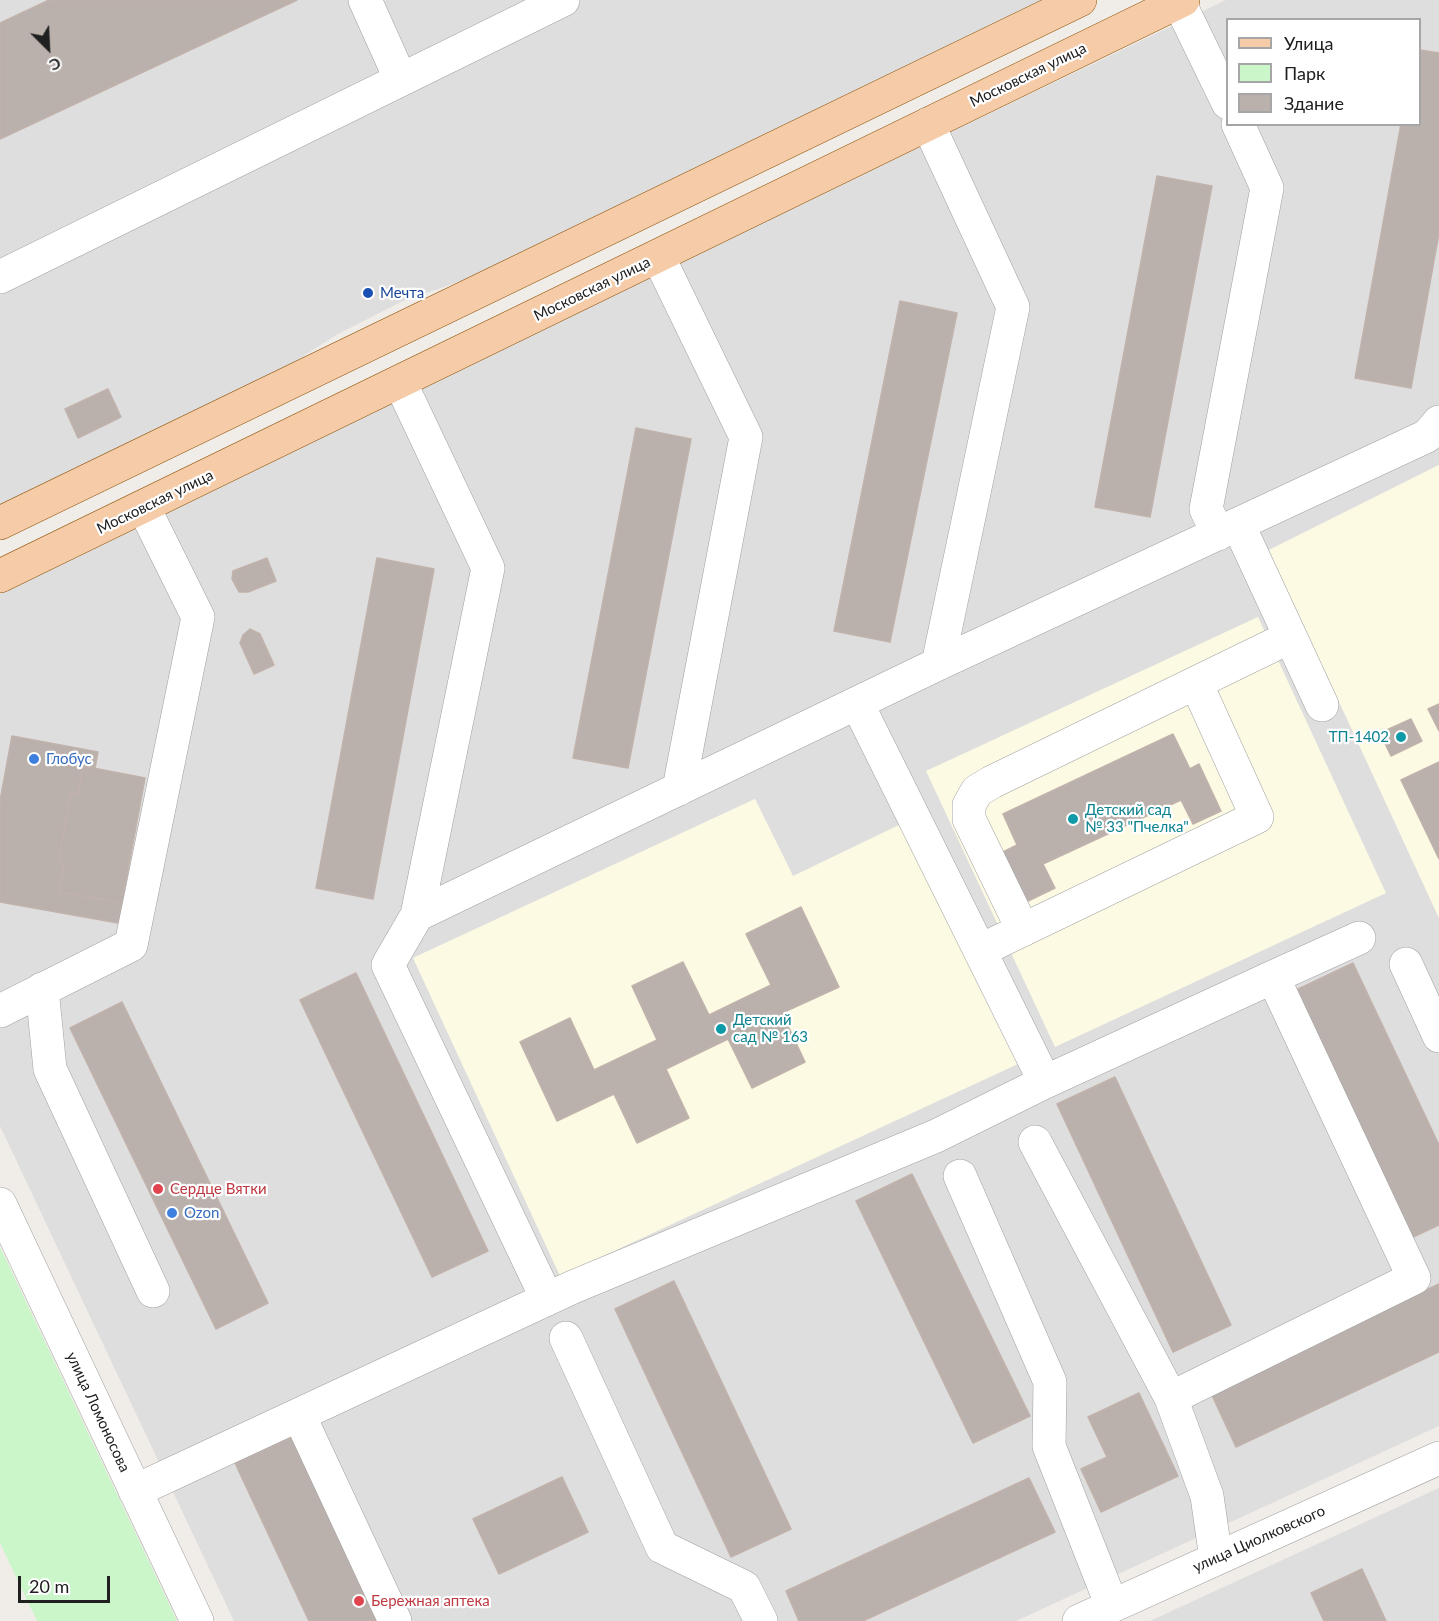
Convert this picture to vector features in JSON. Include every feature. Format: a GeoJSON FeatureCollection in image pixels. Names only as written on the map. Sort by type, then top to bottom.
{"type":"FeatureCollection","features":[{"type":"Feature","properties":{"kind":"main road"},"geometry":{"type":"LineString","coordinates":[[0,523],[1080,0]]}},
{"type":"Feature","properties":{"kind":"main road","name":"Московская улица"},"geometry":{"type":"LineString","coordinates":[[0,576],[144,508],[1181,1]]}},
{"type":"Feature","properties":{"kind":"street"},"geometry":{"type":"LineString","coordinates":[[365,0],[399,78]]}},
{"type":"Feature","properties":{"kind":"street"},"geometry":{"type":"LineString","coordinates":[[0,277],[399,78],[563,0]]}},
{"type":"Feature","properties":{"kind":"street"},"geometry":{"type":"LineString","coordinates":[[1181,1],[1226,101]]}},
{"type":"Feature","properties":{"kind":"street"},"geometry":{"type":"LineString","coordinates":[[928,124],[1013,307],[938,664]]}},
{"type":"Feature","properties":{"kind":"street"},"geometry":{"type":"LineString","coordinates":[[1239,126],[1267,188],[1206,509],[1228,529],[1290,637],[1322,705]]}},
{"type":"Feature","properties":{"kind":"street"},"geometry":{"type":"LineString","coordinates":[[658,256],[746,437],[679,789]]}},
{"type":"Feature","properties":{"kind":"street"},"geometry":{"type":"LineString","coordinates":[[400,382],[488,568],[417,915],[388,965],[547,1299]]}},
{"type":"Feature","properties":{"kind":"street"},"geometry":{"type":"LineString","coordinates":[[417,915],[938,664],[1427,436],[1439,422]]}},
{"type":"Feature","properties":{"kind":"street"},"geometry":{"type":"LineString","coordinates":[[0,1011],[130,945],[198,617],[144,508]]}},
{"type":"Feature","properties":{"kind":"street"},"geometry":{"type":"LineString","coordinates":[[1023,930],[969,819],[969,805],[977,792],[992,782],[1290,637]]}},
{"type":"Feature","properties":{"kind":"street"},"geometry":{"type":"LineString","coordinates":[[981,950],[1257,817],[1196,683]]}},
{"type":"Feature","properties":{"kind":"street"},"geometry":{"type":"LineString","coordinates":[[857,703],[1045,1082]]}},
{"type":"Feature","properties":{"kind":"street"},"geometry":{"type":"LineString","coordinates":[[135,1491],[547,1299],[936,1136],[1045,1082],[1359,938]]}},
{"type":"Feature","properties":{"kind":"street"},"geometry":{"type":"LineString","coordinates":[[1406,964],[1439,1036]]}},
{"type":"Feature","properties":{"kind":"street"},"geometry":{"type":"LineString","coordinates":[[1171,1398],[1427,1272],[1273,977]]}},
{"type":"Feature","properties":{"kind":"street"},"geometry":{"type":"LineString","coordinates":[[42,990],[50,1069],[153,1291]]}},
{"type":"Feature","properties":{"kind":"street"},"geometry":{"type":"LineString","coordinates":[[1035,1142],[1171,1398],[1207,1496],[1216,1558]]}},
{"type":"Feature","properties":{"kind":"street"},"geometry":{"type":"LineString","coordinates":[[960,1176],[1050,1382],[1049,1446],[1112,1606]]}},
{"type":"Feature","properties":{"kind":"street","name":"улица Ломоносова"},"geometry":{"type":"LineString","coordinates":[[0,1204],[197,1621]]}},
{"type":"Feature","properties":{"kind":"street"},"geometry":{"type":"LineString","coordinates":[[566,1338],[662,1546],[744,1587],[761,1621]]}},
{"type":"Feature","properties":{"kind":"street"},"geometry":{"type":"LineString","coordinates":[[299,1415],[395,1621]]}},
{"type":"Feature","properties":{"kind":"street","name":"улица Циолковского"},"geometry":{"type":"LineString","coordinates":[[1079,1621],[1438,1461]]}},
{"type":"Feature","properties":{"kind":"shaded area"},"geometry":{"type":"Polygon","coordinates":[[[0,0],[1043,0],[492,270],[401,302],[336,335],[287,367],[0,504],[0,0]]]}},
{"type":"Feature","properties":{"kind":"shaded area"},"geometry":{"type":"Polygon","coordinates":[[[1226,0],[1439,0],[1439,465],[1269,550],[1439,918],[1439,1426],[1016,1621],[234,1621],[0,1126],[0,589],[1226,0]],[[755,799],[413,958],[793,876],[755,799]]]}},
{"type":"Feature","properties":{"kind":"shaded area"},"geometry":{"type":"Polygon","coordinates":[[[1439,465],[1439,918],[1269,550],[1439,465]]]}},
{"type":"Feature","properties":{"kind":"shaded area"},"geometry":{"type":"Polygon","coordinates":[[[1258,617],[1386,893],[1055,1047],[926,771],[1258,617]]]}},
{"type":"Feature","properties":{"kind":"shaded area"},"geometry":{"type":"Polygon","coordinates":[[[755,799],[793,876],[901,824],[1018,1064],[560,1276],[413,958],[755,799]]]}},
{"type":"Feature","properties":{"kind":"shaded area"},"geometry":{"type":"Polygon","coordinates":[[[1439,1488],[1439,1621],[1150,1621],[1439,1488]]]}},
{"type":"Feature","properties":{"kind":"green space"},"geometry":{"type":"Polygon","coordinates":[[[0,1247],[177,1621],[37,1621],[0,1543],[0,1247]]]}},
{"type":"Feature","properties":{"kind":"building"},"geometry":{"type":"Polygon","coordinates":[[[49,0],[297,0],[0,139],[0,23],[49,0]]]}},
{"type":"Feature","properties":{"kind":"building"},"geometry":{"type":"Polygon","coordinates":[[[1421,50],[1439,53],[1439,233],[1411,388],[1355,378],[1401,126],[1421,126],[1421,50]]]}},
{"type":"Feature","properties":{"kind":"building"},"geometry":{"type":"Polygon","coordinates":[[[1157,176],[1212,186],[1150,517],[1095,507],[1157,176]]]}},
{"type":"Feature","properties":{"kind":"building"},"geometry":{"type":"Polygon","coordinates":[[[900,301],[957,313],[890,642],[834,631],[900,301]]]}},
{"type":"Feature","properties":{"kind":"building"},"geometry":{"type":"Polygon","coordinates":[[[108,389],[121,417],[78,438],[65,409],[108,389]]]}},
{"type":"Feature","properties":{"kind":"building"},"geometry":{"type":"Polygon","coordinates":[[[636,428],[691,439],[628,768],[573,758],[636,428]]]}},
{"type":"Feature","properties":{"kind":"building"},"geometry":{"type":"Polygon","coordinates":[[[267,558],[276,581],[248,592],[239,592],[232,579],[233,571],[267,558]]]}},
{"type":"Feature","properties":{"kind":"building"},"geometry":{"type":"Polygon","coordinates":[[[377,558],[434,569],[373,899],[316,888],[377,558]]]}},
{"type":"Feature","properties":{"kind":"building"},"geometry":{"type":"Polygon","coordinates":[[[250,629],[260,634],[274,665],[254,674],[240,643],[243,635],[250,629]]]}},
{"type":"Feature","properties":{"kind":"building"},"geometry":{"type":"Polygon","coordinates":[[[1439,704],[1439,731],[1428,709],[1439,704]]]}},
{"type":"Feature","properties":{"kind":"building","name":"ТП-1402"},"geometry":{"type":"Polygon","coordinates":[[[1411,719],[1422,741],[1391,756],[1380,733],[1411,719]]]}},
{"type":"Feature","properties":{"kind":"building","name":"Детский сад № 33 \"Пчелка\""},"geometry":{"type":"Polygon","coordinates":[[[1173,734],[1190,769],[1199,764],[1221,811],[1193,824],[1181,800],[1043,864],[1055,888],[1026,902],[1003,852],[1017,845],[1003,814],[1173,734]]]}},
{"type":"Feature","properties":{"kind":"building"},"geometry":{"type":"Polygon","coordinates":[[[12,736],[98,752],[95,768],[83,766],[78,794],[71,792],[58,863],[64,864],[59,892],[122,903],[118,923],[0,902],[0,801],[12,736]]]}},
{"type":"Feature","properties":{"kind":"building"},"geometry":{"type":"Polygon","coordinates":[[[1439,762],[1439,859],[1401,780],[1439,762]]]}},
{"type":"Feature","properties":{"kind":"building"},"geometry":{"type":"Polygon","coordinates":[[[83,766],[145,778],[122,903],[59,892],[64,864],[58,863],[71,792],[78,794],[83,766]]]}},
{"type":"Feature","properties":{"kind":"building","name":"Детский сад № 163"},"geometry":{"type":"Polygon","coordinates":[[[801,907],[839,987],[782,1013],[805,1062],[752,1088],[728,1039],[666,1069],[689,1118],[637,1143],[614,1094],[557,1121],[520,1042],[570,1018],[594,1070],[657,1040],[632,986],[683,962],[709,1015],[771,985],[746,934],[801,907]]]}},
{"type":"Feature","properties":{"kind":"building"},"geometry":{"type":"Polygon","coordinates":[[[1353,963],[1439,1145],[1439,1225],[1409,1239],[1292,992],[1353,963]]]}},
{"type":"Feature","properties":{"kind":"building"},"geometry":{"type":"Polygon","coordinates":[[[356,973],[488,1251],[432,1277],[300,1000],[356,973]]]}},
{"type":"Feature","properties":{"kind":"building"},"geometry":{"type":"Polygon","coordinates":[[[122,1002],[268,1303],[216,1329],[70,1028],[122,1002]]]}},
{"type":"Feature","properties":{"kind":"building"},"geometry":{"type":"Polygon","coordinates":[[[1115,1077],[1231,1325],[1173,1352],[1057,1104],[1115,1077]]]}},
{"type":"Feature","properties":{"kind":"building"},"geometry":{"type":"Polygon","coordinates":[[[912,1174],[1030,1416],[973,1443],[856,1201],[912,1174]]]}},
{"type":"Feature","properties":{"kind":"building"},"geometry":{"type":"Polygon","coordinates":[[[674,1281],[791,1529],[731,1557],[615,1309],[674,1281]]]}},
{"type":"Feature","properties":{"kind":"building"},"geometry":{"type":"Polygon","coordinates":[[[1439,1284],[1439,1352],[1236,1447],[1210,1391],[1439,1284]]]}},
{"type":"Feature","properties":{"kind":"building"},"geometry":{"type":"Polygon","coordinates":[[[1139,1393],[1178,1476],[1101,1512],[1081,1469],[1107,1457],[1088,1417],[1139,1393]]]}},
{"type":"Feature","properties":{"kind":"building"},"geometry":{"type":"Polygon","coordinates":[[[293,1437],[379,1621],[309,1621],[235,1463],[293,1437]]]}},
{"type":"Feature","properties":{"kind":"building"},"geometry":{"type":"Polygon","coordinates":[[[562,1477],[588,1532],[499,1574],[473,1519],[562,1477]]]}},
{"type":"Feature","properties":{"kind":"building"},"geometry":{"type":"Polygon","coordinates":[[[1029,1478],[1055,1532],[863,1621],[799,1621],[786,1591],[1029,1478]]]}},
{"type":"Feature","properties":{"kind":"building"},"geometry":{"type":"Polygon","coordinates":[[[1362,1569],[1386,1621],[1324,1621],[1311,1593],[1362,1569]]]}},
{"type":"Feature","properties":{"kind":"place","name":"Мечта"},"geometry":{"type":"Point","coordinates":[368,293]}},
{"type":"Feature","properties":{"kind":"place","name":"ТП-1402"},"geometry":{"type":"Point","coordinates":[1401,737]}},
{"type":"Feature","properties":{"kind":"place","name":"Глобус"},"geometry":{"type":"Point","coordinates":[34,759]}},
{"type":"Feature","properties":{"kind":"place","name":"Детский сад № 33 \"Пчелка\""},"geometry":{"type":"Point","coordinates":[1073,819]}},
{"type":"Feature","properties":{"kind":"place","name":"Детский сад № 163"},"geometry":{"type":"Point","coordinates":[721,1029]}},
{"type":"Feature","properties":{"kind":"place","name":"Сердце Вятки"},"geometry":{"type":"Point","coordinates":[158,1189]}},
{"type":"Feature","properties":{"kind":"place","name":"Ozon"},"geometry":{"type":"Point","coordinates":[172,1213]}},
{"type":"Feature","properties":{"kind":"place","name":"Бережная аптека"},"geometry":{"type":"Point","coordinates":[359,1601]}}]}
